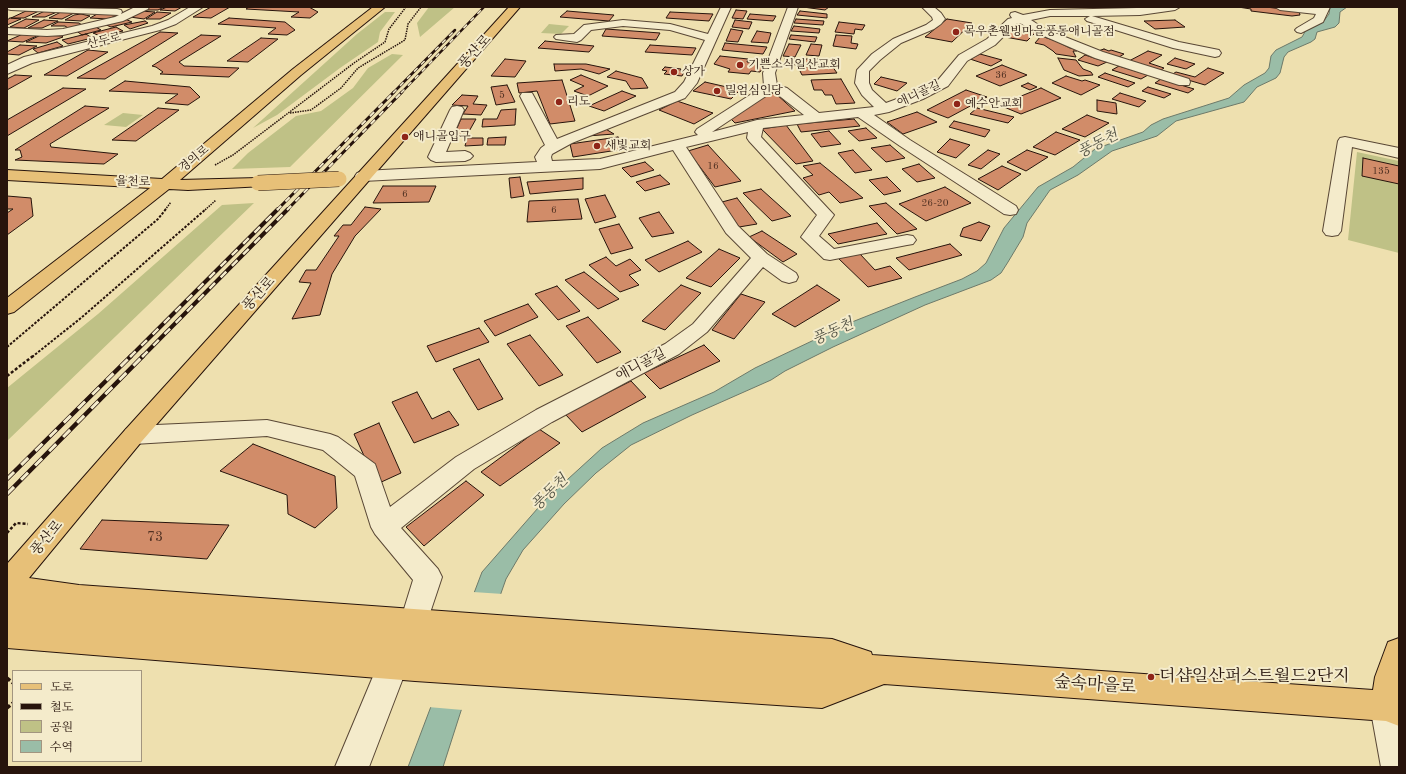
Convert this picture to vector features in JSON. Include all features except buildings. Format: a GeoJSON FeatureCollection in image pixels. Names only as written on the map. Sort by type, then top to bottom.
{"type":"FeatureCollection","features":[{"type":"Feature","properties":{"kind":"main road","name":"경의로"},"geometry":{"type":"LineString","coordinates":[[175,158],[373,7]]}},
{"type":"Feature","properties":{"kind":"main road","name":"경의로"},"geometry":{"type":"LineString","coordinates":[[7,308],[163,176],[380,7]]}},
{"type":"Feature","properties":{"kind":"main road","name":"풍산로"},"geometry":{"type":"LineString","coordinates":[[7,585],[134,435],[515,7]]}},
{"type":"Feature","properties":{"kind":"main road","name":"율천로"},"geometry":{"type":"LineString","coordinates":[[7,175],[145,182],[163,176],[188,185],[339,179],[363,176]]}},
{"type":"Feature","properties":{"kind":"main road"},"geometry":{"type":"LineString","coordinates":[[7,295],[145,182]]}},
{"type":"Feature","properties":{"kind":"main road"},"geometry":{"type":"LineString","coordinates":[[7,585],[79,597],[832,653],[884,670]]}},
{"type":"Feature","properties":{"kind":"main road","name":"숲속마을로"},"geometry":{"type":"LineString","coordinates":[[7,610],[73,618],[828,668],[884,670],[1392,708]]}},
{"type":"Feature","properties":{"kind":"main road"},"geometry":{"type":"LineString","coordinates":[[7,635],[404,666],[822,693],[884,670]]}},
{"type":"Feature","properties":{"kind":"main road"},"geometry":{"type":"LineString","coordinates":[[1392,708],[1390,677],[1399,652]]}},
{"type":"Feature","properties":{"kind":"street"},"geometry":{"type":"LineString","coordinates":[[11,7],[139,10]]}},
{"type":"Feature","properties":{"kind":"street","name":"산두로"},"geometry":{"type":"LineString","coordinates":[[7,70],[28,60],[156,28],[172,22],[198,7]]}},
{"type":"Feature","properties":{"kind":"street"},"geometry":{"type":"LineString","coordinates":[[530,152],[550,149],[567,140],[680,95],[690,83],[726,7]]}},
{"type":"Feature","properties":{"kind":"street"},"geometry":{"type":"LineString","coordinates":[[771,88],[769,73],[793,7]]}},
{"type":"Feature","properties":{"kind":"street"},"geometry":{"type":"LineString","coordinates":[[884,109],[867,92],[862,83],[863,70],[876,57],[897,41],[930,27],[937,22],[939,19],[937,14],[927,7]]}},
{"type":"Feature","properties":{"kind":"street"},"geometry":{"type":"LineString","coordinates":[[1006,7],[1020,19],[1041,31],[1099,55],[1184,82]]}},
{"type":"Feature","properties":{"kind":"street","name":"애니골길"},"geometry":{"type":"LineString","coordinates":[[363,176],[604,163],[757,124],[862,113],[884,109],[918,96],[943,83],[963,58],[991,42],[1012,21],[1044,14],[1071,12],[1140,12],[1175,7]]}},
{"type":"Feature","properties":{"kind":"street"},"geometry":{"type":"LineString","coordinates":[[1280,7],[1324,10],[1319,20],[1301,30]]}},
{"type":"Feature","properties":{"kind":"street"},"geometry":{"type":"LineString","coordinates":[[7,31],[47,33],[63,32],[119,19],[139,10]]}},
{"type":"Feature","properties":{"kind":"street"},"geometry":{"type":"LineString","coordinates":[[1071,12],[1161,40],[1215,53]]}},
{"type":"Feature","properties":{"kind":"street"},"geometry":{"type":"LineString","coordinates":[[560,37],[577,38],[588,27],[623,23],[670,27],[711,38]]}},
{"type":"Feature","properties":{"kind":"street"},"geometry":{"type":"LineString","coordinates":[[1139,45],[1161,40]]}},
{"type":"Feature","properties":{"kind":"street"},"geometry":{"type":"LineString","coordinates":[[1078,46],[1102,45]]}},
{"type":"Feature","properties":{"kind":"street"},"geometry":{"type":"LineString","coordinates":[[7,59],[28,60]]}},
{"type":"Feature","properties":{"kind":"street"},"geometry":{"type":"LineString","coordinates":[[697,140],[702,132],[771,88],[782,91],[816,117]]}},
{"type":"Feature","properties":{"kind":"street"},"geometry":{"type":"LineString","coordinates":[[527,96],[550,149]]}},
{"type":"Feature","properties":{"kind":"street"},"geometry":{"type":"LineString","coordinates":[[458,110],[436,157],[476,155]]}},
{"type":"Feature","properties":{"kind":"street"},"geometry":{"type":"LineString","coordinates":[[862,113],[1010,210]]}},
{"type":"Feature","properties":{"kind":"street"},"geometry":{"type":"LineString","coordinates":[[757,124],[754,138],[826,215],[810,237],[830,255],[907,240]]}},
{"type":"Feature","properties":{"kind":"street"},"geometry":{"type":"LineString","coordinates":[[1332,231],[1345,141],[1399,153]]}},
{"type":"Feature","properties":{"kind":"street"},"geometry":{"type":"LineString","coordinates":[[677,145],[732,229],[761,258],[789,277]]}},
{"type":"Feature","properties":{"kind":"street"},"geometry":{"type":"LineString","coordinates":[[546,167],[543,157],[550,149]]}},
{"type":"Feature","properties":{"kind":"street","name":"애니골길"},"geometry":{"type":"LineString","coordinates":[[384,527],[465,463],[544,416],[672,349],[700,328],[761,258]]}},
{"type":"Feature","properties":{"kind":"street"},"geometry":{"type":"LineString","coordinates":[[134,435],[267,428],[330,443],[366,471],[384,527],[428,577],[423,623]]}},
{"type":"Feature","properties":{"kind":"street"},"geometry":{"type":"LineString","coordinates":[[352,767],[404,666]]}},
{"type":"Feature","properties":{"kind":"street"},"geometry":{"type":"LineString","coordinates":[[1392,708],[1398,767]]}},
{"type":"Feature","properties":{"kind":"path"},"geometry":{"type":"LineString","coordinates":[[214,166],[233,155],[290,114],[354,63],[385,42],[389,29],[406,7]]}},
{"type":"Feature","properties":{"kind":"path"},"geometry":{"type":"LineString","coordinates":[[290,114],[311,110],[342,88],[358,68],[405,40],[408,24],[421,7]]}},
{"type":"Feature","properties":{"kind":"path"},"geometry":{"type":"LineString","coordinates":[[7,347],[158,219],[172,200]]}},
{"type":"Feature","properties":{"kind":"path"},"geometry":{"type":"LineString","coordinates":[[7,376],[81,318],[216,200]]}},
{"type":"Feature","properties":{"kind":"path"},"geometry":{"type":"LineString","coordinates":[[7,533],[16,523],[28,524]]}},
{"type":"Feature","properties":{"kind":"green space"},"geometry":{"type":"Polygon","coordinates":[[[429,7],[455,7],[420,37],[417,23],[429,7]]]}},
{"type":"Feature","properties":{"kind":"green space"},"geometry":{"type":"Polygon","coordinates":[[[385,12],[395,12],[380,32],[378,42],[277,115],[253,128],[357,34],[385,12]]]}},
{"type":"Feature","properties":{"kind":"green space"},"geometry":{"type":"Polygon","coordinates":[[[549,24],[569,26],[561,34],[541,33],[549,24]]]}},
{"type":"Feature","properties":{"kind":"green space"},"geometry":{"type":"Polygon","coordinates":[[[392,54],[403,55],[290,167],[232,169],[248,153],[296,116],[321,111],[353,88],[368,68],[392,54]]]}},
{"type":"Feature","properties":{"kind":"green space"},"geometry":{"type":"Polygon","coordinates":[[[123,113],[143,115],[126,127],[104,125],[123,113]]]}},
{"type":"Feature","properties":{"kind":"green space"},"geometry":{"type":"Polygon","coordinates":[[[1357,152],[1399,161],[1399,253],[1348,240],[1357,152]]]}},
{"type":"Feature","properties":{"kind":"green space"},"geometry":{"type":"Polygon","coordinates":[[[254,203],[7,441],[7,388],[98,314],[222,205],[254,203]]]}},
{"type":"Feature","properties":{"kind":"water","name":"풍동천"},"geometry":{"type":"Polygon","coordinates":[[[1330,7],[1347,7],[1340,12],[1339,23],[1335,27],[1317,32],[1315,39],[1311,42],[1288,52],[1284,57],[1280,73],[1276,78],[1257,87],[1244,102],[1176,121],[1157,136],[1112,151],[1078,175],[1050,190],[1027,223],[1023,237],[1001,273],[991,280],[925,305],[833,347],[785,371],[771,380],[692,415],[631,445],[596,473],[564,504],[523,550],[506,579],[476,664],[443,767],[408,767],[482,572],[545,500],[602,448],[643,423],[714,392],[755,368],[852,322],[962,279],[977,271],[986,263],[1004,228],[1038,187],[1073,167],[1095,149],[1143,132],[1151,125],[1163,119],[1229,98],[1244,85],[1265,73],[1269,68],[1271,56],[1276,50],[1302,37],[1306,30],[1323,22],[1329,14],[1330,7]]]}},
{"type":"Feature","properties":{"kind":"pier"},"geometry":{"type":"Polygon","coordinates":[[[473,592],[503,594],[463,710],[428,707],[473,592]]]}},
{"type":"Feature","properties":{"kind":"railway"},"geometry":{"type":"LineString","coordinates":[[401,93],[484,7]]}},
{"type":"Feature","properties":{"kind":"railway"},"geometry":{"type":"LineString","coordinates":[[393,93],[455,30]]}},
{"type":"Feature","properties":{"kind":"railway"},"geometry":{"type":"LineString","coordinates":[[277,210],[394,92]]}},
{"type":"Feature","properties":{"kind":"railway"},"geometry":{"type":"LineString","coordinates":[[287,210],[402,92]]}},
{"type":"Feature","properties":{"kind":"railway"},"geometry":{"type":"LineString","coordinates":[[142,357],[288,209]]}},
{"type":"Feature","properties":{"kind":"railway"},"geometry":{"type":"LineString","coordinates":[[131,356],[277,210]]}},
{"type":"Feature","properties":{"kind":"railway"},"geometry":{"type":"LineString","coordinates":[[7,479],[131,356]]}},
{"type":"Feature","properties":{"kind":"railway"},"geometry":{"type":"LineString","coordinates":[[7,494],[143,356]]}},
{"type":"Feature","properties":{"kind":"place","name":"목우촌웰빙마을풍동애니골점"},"geometry":{"type":"Point","coordinates":[956,32]}},
{"type":"Feature","properties":{"kind":"place","name":"기쁜소식일산교회"},"geometry":{"type":"Point","coordinates":[740,65]}},
{"type":"Feature","properties":{"kind":"place","name":"상가"},"geometry":{"type":"Point","coordinates":[674,72]}},
{"type":"Feature","properties":{"kind":"place","name":"밀엄심인당"},"geometry":{"type":"Point","coordinates":[717,91]}},
{"type":"Feature","properties":{"kind":"place","name":"리도"},"geometry":{"type":"Point","coordinates":[559,102]}},
{"type":"Feature","properties":{"kind":"place","name":"예수안교회"},"geometry":{"type":"Point","coordinates":[957,104]}},
{"type":"Feature","properties":{"kind":"place","name":"애니골입구"},"geometry":{"type":"Point","coordinates":[405,137]}},
{"type":"Feature","properties":{"kind":"place","name":"새빛교회"},"geometry":{"type":"Point","coordinates":[597,146]}},
{"type":"Feature","properties":{"kind":"place","name":"더샵일산퍼스트월드2단지"},"geometry":{"type":"Point","coordinates":[1151,677]}}]}
